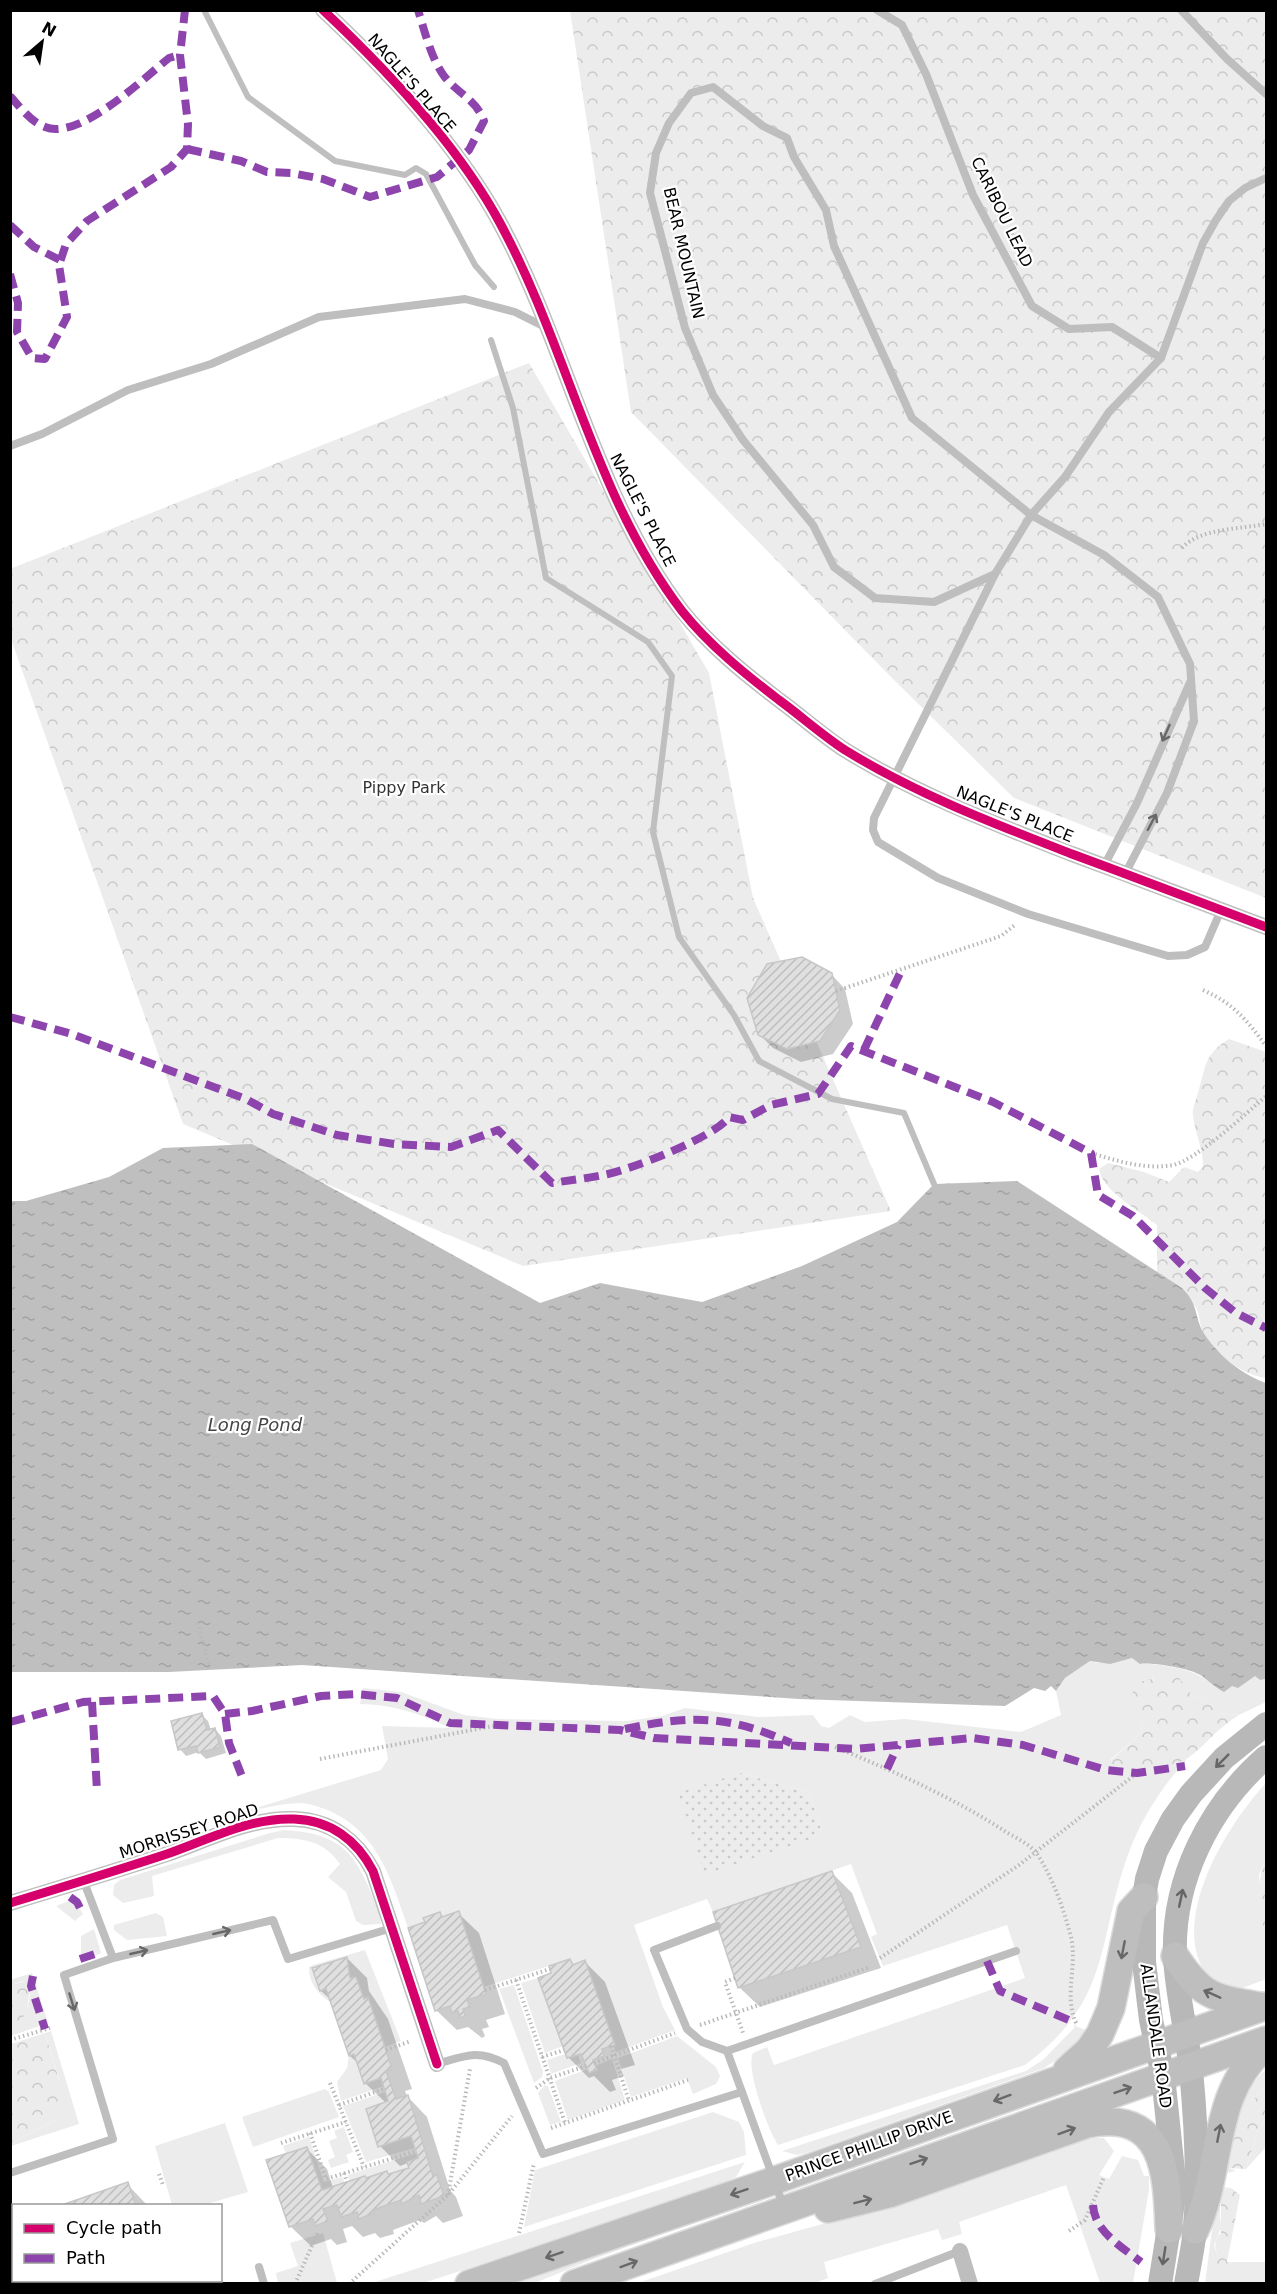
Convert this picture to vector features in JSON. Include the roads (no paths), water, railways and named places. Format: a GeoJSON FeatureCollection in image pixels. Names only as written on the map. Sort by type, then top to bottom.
{"type":"FeatureCollection","features":[{"type":"Feature","properties":{"kind":"main road","name":"ALLANDALE ROAD"},"geometry":{"type":"LineString","coordinates":[[1186,2283],[1182,2230],[1163,2076],[1144,1962],[1144,1897],[1156,1851],[1173,1819],[1191,1794],[1224,1758],[1266,1724]]}},
{"type":"Feature","properties":{"kind":"main road","name":"ALLANDALE ROAD"},"geometry":{"type":"LineString","coordinates":[[1160,2283],[1182,2230],[1191,2069],[1184,2033],[1175,1956],[1178,1912],[1194,1854],[1224,1803],[1266,1757]]}},
{"type":"Feature","properties":{"kind":"main road"},"geometry":{"type":"LineString","coordinates":[[1057,2078],[1089,2050],[1100,2034],[1111,2008],[1131,1911],[1144,1897]]}},
{"type":"Feature","properties":{"kind":"main road"},"geometry":{"type":"LineString","coordinates":[[1175,1956],[1193,1982],[1204,1992],[1225,2000],[1265,2006]]}},
{"type":"Feature","properties":{"kind":"main road","name":"PRINCE PHILLIP DRIVE"},"geometry":{"type":"LineString","coordinates":[[470,2283],[773,2181],[1057,2078],[1265,2006]]}},
{"type":"Feature","properties":{"kind":"main road","name":"PRINCE PHILLIP DRIVE"},"geometry":{"type":"LineString","coordinates":[[574,2283],[1163,2076],[1191,2069],[1266,2040]]}},
{"type":"Feature","properties":{"kind":"main road"},"geometry":{"type":"LineString","coordinates":[[784,2208],[832,2209],[889,2194],[1087,2124],[1112,2121],[1140,2131],[1161,2156],[1182,2230],[1203,2212],[1222,2114],[1228,2098],[1251,2062],[1266,2046]]}},
{"type":"Feature","properties":{"kind":"street","name":"NAGLE'S PLACE"},"geometry":{"type":"LineString","coordinates":[[323,10],[362,47],[420,109],[499,220],[522,268],[609,482],[645,553],[683,612],[740,670],[844,749],[892,776],[981,819],[1266,927]]}},
{"type":"Feature","properties":{"kind":"street","name":"MORRISSEY ROAD"},"geometry":{"type":"LineString","coordinates":[[10,1903],[84,1882],[259,1823],[275,1820],[304,1820],[328,1826],[342,1834],[365,1855],[437,2064]]}},
{"type":"Feature","properties":{"kind":"street"},"geometry":{"type":"LineString","coordinates":[[960,2251],[970,2283]]}},
{"type":"Feature","properties":{"kind":"lane","name":"CARIBOU LEAD"},"geometry":{"type":"LineString","coordinates":[[877,10],[902,25],[926,74],[973,195],[1032,306],[1068,329],[1112,327],[1161,358]]}},
{"type":"Feature","properties":{"kind":"lane"},"geometry":{"type":"LineString","coordinates":[[1181,10],[1227,59],[1266,94]]}},
{"type":"Feature","properties":{"kind":"lane","name":"BEAR MOUNTAIN"},"geometry":{"type":"LineString","coordinates":[[995,574],[934,602],[875,598],[834,567],[813,525],[743,440],[712,395],[685,327],[650,193],[656,153],[669,123],[691,93],[713,87],[763,126],[787,138],[794,158],[826,210],[839,257],[912,418],[1031,515],[1104,555],[1158,597],[1190,664],[1194,721],[1167,793],[1125,874]]}},
{"type":"Feature","properties":{"kind":"lane"},"geometry":{"type":"LineString","coordinates":[[1221,910],[1204,947],[1187,955],[1168,956],[1028,914],[938,878],[878,842],[873,830],[874,818],[892,776],[995,574],[1031,515],[1065,477],[1110,412],[1161,358],[1203,243],[1215,220],[1229,201],[1245,188],[1266,178]]}},
{"type":"Feature","properties":{"kind":"lane"},"geometry":{"type":"LineString","coordinates":[[10,446],[42,434],[128,390],[211,364],[319,317],[465,299],[515,312],[545,328]]}},
{"type":"Feature","properties":{"kind":"lane"},"geometry":{"type":"LineString","coordinates":[[1104,866],[1137,802],[1191,680]]}},
{"type":"Feature","properties":{"kind":"lane"},"geometry":{"type":"LineString","coordinates":[[84,1882],[113,1958]]}},
{"type":"Feature","properties":{"kind":"lane"},"geometry":{"type":"LineString","coordinates":[[10,2173],[113,2139],[64,1975],[113,1958],[273,1920],[288,1959],[392,1928]]}},
{"type":"Feature","properties":{"kind":"lane"},"geometry":{"type":"LineString","coordinates":[[717,1926],[654,1950],[687,2029],[702,2042],[727,2051],[1016,1951]]}},
{"type":"Feature","properties":{"kind":"lane"},"geometry":{"type":"LineString","coordinates":[[727,2051],[784,2208]]}},
{"type":"Feature","properties":{"kind":"lane"},"geometry":{"type":"LineString","coordinates":[[437,2064],[472,2054],[482,2054],[504,2063],[543,2154],[742,2092]]}},
{"type":"Feature","properties":{"kind":"lane"},"geometry":{"type":"LineString","coordinates":[[875,2283],[960,2251]]}},
{"type":"Feature","properties":{"kind":"lane"},"geometry":{"type":"LineString","coordinates":[[259,2267],[264,2283]]}},
{"type":"Feature","properties":{"kind":"water","name":"Long Pond"},"geometry":{"type":"Polygon","coordinates":[[[252,1144],[540,1303],[600,1283],[702,1302],[802,1266],[897,1222],[934,1184],[1017,1181],[1182,1288],[1193,1304],[1202,1330],[1214,1347],[1239,1369],[1266,1383],[1266,1679],[1260,1680],[1255,1676],[1238,1688],[1232,1686],[1224,1692],[1199,1674],[1184,1669],[1140,1664],[1132,1658],[1110,1664],[1090,1661],[1065,1678],[1056,1691],[1051,1686],[1045,1691],[1034,1688],[1005,1706],[799,1699],[302,1665],[169,1672],[11,1672],[11,1201],[26,1201],[109,1177],[163,1148],[252,1144]]]}},
{"type":"Feature","properties":{"kind":"waterway"},"geometry":{"type":"LineString","coordinates":[[204,10],[248,97],[335,161],[405,175],[416,168],[426,174],[475,265],[494,287]]}},
{"type":"Feature","properties":{"kind":"waterway"},"geometry":{"type":"LineString","coordinates":[[491,340],[513,408],[546,578],[648,642],[672,676],[653,832],[679,937],[734,1015],[759,1061],[832,1099],[904,1113],[934,1184]]}},
{"type":"Feature","properties":{"kind":"park label","name":"Pippy Park"},"geometry":{"type":"Point","coordinates":[404,787]}}]}
